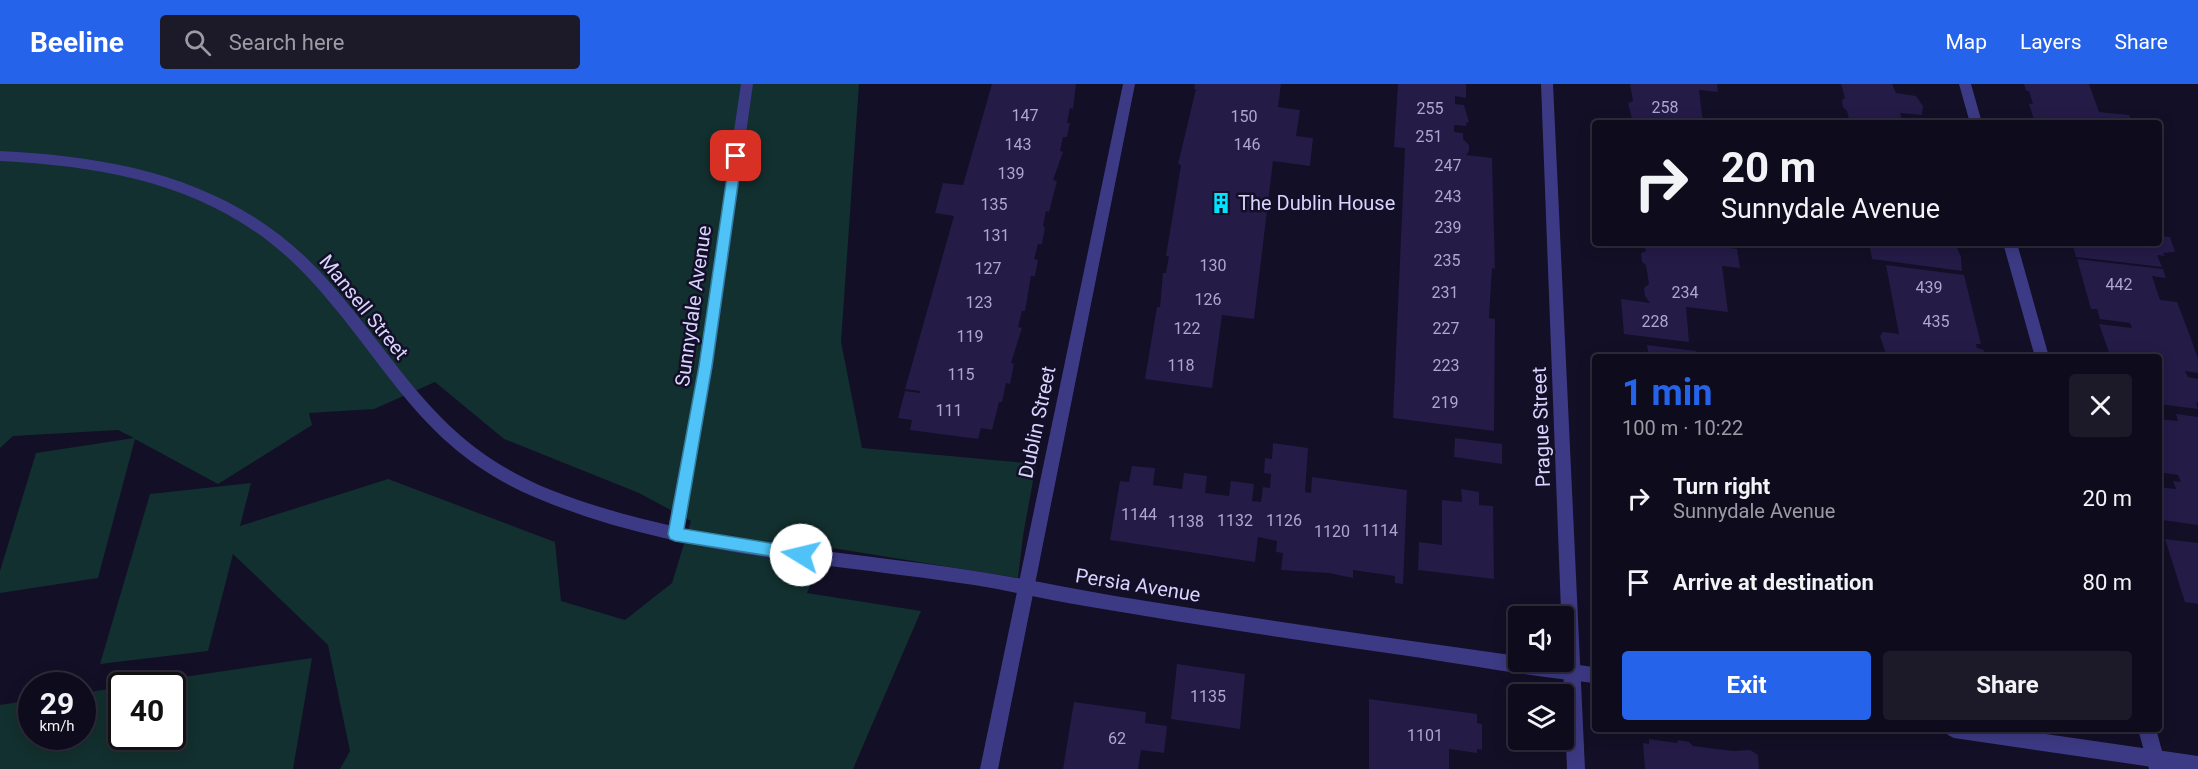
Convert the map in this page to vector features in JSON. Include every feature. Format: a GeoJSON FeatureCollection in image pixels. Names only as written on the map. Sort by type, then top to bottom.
{"type":"FeatureCollection","features":[{"type":"Feature","properties":{"kind":"street","name":"Sunnydale Avenue"},"geometry":{"type":"LineString","coordinates":[[675,534],[704,377],[747,84]]}},
{"type":"Feature","properties":{"kind":"street","name":"Dublin Street"},"geometry":{"type":"LineString","coordinates":[[989,769],[1129,84]]}},
{"type":"Feature","properties":{"kind":"street","name":"Prague Street"},"geometry":{"type":"LineString","coordinates":[[1547,84],[1569,606]]}},
{"type":"Feature","properties":{"kind":"street"},"geometry":{"type":"LineString","coordinates":[[1965,84],[1975,120]]}},
{"type":"Feature","properties":{"kind":"street","name":"Mansell Street"},"geometry":{"type":"LineString","coordinates":[[0,156],[37,157],[89,163],[137,172],[177,184],[261,227],[299,258],[344,310],[421,408],[457,444],[496,470],[545,494],[601,514],[675,534]]}},
{"type":"Feature","properties":{"kind":"street"},"geometry":{"type":"LineString","coordinates":[[2011,246],[2041,354]]}},
{"type":"Feature","properties":{"kind":"street","name":"Persia Avenue"},"geometry":{"type":"LineString","coordinates":[[675,534],[1508,662]]}},
{"type":"Feature","properties":{"kind":"street","name":"Persia Avenue"},"geometry":{"type":"LineString","coordinates":[[1572,672],[1592,675]]}},
{"type":"Feature","properties":{"kind":"street","name":"Prague Street"},"geometry":{"type":"LineString","coordinates":[[1572,672],[1576,769]]}},
{"type":"Feature","properties":{"kind":"street"},"geometry":{"type":"LineString","coordinates":[[1971,732],[2157,764],[2198,765]]}},
{"type":"Feature","properties":{"kind":"street"},"geometry":{"type":"LineString","coordinates":[[2148,732],[2157,764]]}},
{"type":"Feature","properties":{"kind":"green space"},"geometry":{"type":"Polygon","coordinates":[[[0,84],[859,84],[841,342],[862,448],[1036,464],[1018,578],[826,547],[807,593],[921,611],[853,769],[340,769],[350,751],[328,645],[233,554],[208,651],[100,664],[150,494],[251,483],[240,526],[388,479],[555,542],[561,601],[625,620],[672,583],[691,521],[639,493],[504,439],[435,382],[374,409],[309,413],[312,425],[218,484],[135,439],[98,578],[0,593],[0,571],[36,453],[134,438],[118,430],[13,436],[0,448],[0,84]]]}},
{"type":"Feature","properties":{"kind":"green space"},"geometry":{"type":"Polygon","coordinates":[[[312,658],[293,769],[0,769],[0,705],[18,702],[18,750],[96,750],[96,691],[108,689],[108,750],[186,750],[186,677],[312,658]]]}},
{"type":"Feature","properties":{"kind":"building"},"geometry":{"type":"Polygon","coordinates":[[[992,84],[1076,84],[1073,109],[1070,108],[1067,123],[1070,123],[1067,137],[1063,137],[1060,151],[1063,152],[1053,180],[1057,181],[1049,212],[1046,211],[1042,244],[1038,244],[1034,259],[1038,260],[1035,276],[1031,276],[1025,311],[1022,311],[1018,327],[1022,328],[1011,363],[1014,364],[1010,384],[1006,383],[992,430],[981,428],[978,439],[910,430],[912,420],[898,418],[905,391],[920,393],[920,391],[905,389],[954,216],[935,213],[943,183],[963,185],[992,84]]]}},
{"type":"Feature","properties":{"kind":"building"},"geometry":{"type":"Polygon","coordinates":[[[1195,84],[1281,84],[1278,107],[1300,110],[1296,136],[1313,138],[1310,166],[1273,161],[1254,319],[1222,315],[1212,388],[1145,379],[1157,307],[1160,307],[1163,273],[1166,273],[1169,256],[1166,256],[1181,165],[1178,164],[1196,89],[1194,89],[1195,84]]]}},
{"type":"Feature","properties":{"kind":"building"},"geometry":{"type":"Polygon","coordinates":[[[1398,84],[1466,84],[1466,98],[1455,96],[1455,104],[1464,105],[1469,122],[1466,123],[1467,126],[1454,125],[1454,132],[1463,133],[1463,139],[1469,145],[1466,155],[1492,158],[1495,269],[1492,268],[1489,318],[1495,319],[1494,431],[1393,418],[1405,148],[1394,147],[1398,84]]]}},
{"type":"Feature","properties":{"kind":"building"},"geometry":{"type":"Polygon","coordinates":[[[1630,84],[1717,84],[1718,92],[1699,90],[1703,120],[1632,120],[1628,103],[1633,101],[1630,84]]]}},
{"type":"Feature","properties":{"kind":"building"},"geometry":{"type":"Polygon","coordinates":[[[1841,84],[1892,84],[1896,93],[1916,96],[1923,106],[1922,115],[1900,113],[1902,120],[1849,120],[1847,111],[1843,107],[1842,100],[1845,98],[1841,84]]]}},
{"type":"Feature","properties":{"kind":"building"},"geometry":{"type":"Polygon","coordinates":[[[2024,84],[2089,84],[2099,112],[2129,115],[2131,120],[2034,120],[2029,104],[2033,104],[2029,91],[2026,91],[2024,84]]]}},
{"type":"Feature","properties":{"kind":"building"},"geometry":{"type":"Polygon","coordinates":[[[2162,236],[2170,237],[2175,252],[2163,253],[2165,256],[2157,255],[2162,267],[2076,257],[2073,246],[2162,246],[2162,236]]]}},
{"type":"Feature","properties":{"kind":"building"},"geometry":{"type":"Polygon","coordinates":[[[1645,246],[1720,246],[1737,249],[1740,268],[1722,266],[1728,312],[1686,307],[1689,342],[1624,334],[1621,299],[1650,303],[1645,296],[1644,288],[1649,284],[1646,265],[1642,262],[1641,253],[1646,251],[1645,246]]]}},
{"type":"Feature","properties":{"kind":"building"},"geometry":{"type":"Polygon","coordinates":[[[1870,246],[1956,246],[1961,257],[1962,271],[1872,259],[1870,246]]]}},
{"type":"Feature","properties":{"kind":"building"},"geometry":{"type":"Polygon","coordinates":[[[2077,259],[2163,269],[2166,278],[2152,276],[2160,300],[2177,302],[2198,359],[2198,373],[2185,371],[2188,377],[2198,379],[2198,403],[2196,402],[2198,409],[2162,404],[2162,354],[2110,354],[2099,324],[2132,328],[2130,323],[2100,319],[2097,309],[2091,309],[2077,259]]]}},
{"type":"Feature","properties":{"kind":"building"},"geometry":{"type":"Polygon","coordinates":[[[1886,265],[1964,275],[1981,344],[1976,344],[1977,348],[1984,350],[1985,354],[1886,354],[1880,336],[1883,332],[1899,334],[1886,265]]]}},
{"type":"Feature","properties":{"kind":"building"},"geometry":{"type":"Polygon","coordinates":[[[1647,345],[1696,351],[1696,354],[1648,354],[1647,345]]]}},
{"type":"Feature","properties":{"kind":"building"},"geometry":{"type":"Polygon","coordinates":[[[2176,414],[2198,417],[2198,525],[2162,520],[2162,487],[2176,489],[2173,481],[2181,482],[2178,475],[2162,473],[2162,419],[2178,421],[2176,414]]]}},
{"type":"Feature","properties":{"kind":"building"},"geometry":{"type":"Polygon","coordinates":[[[1455,438],[1502,444],[1502,464],[1454,457],[1455,438]]]}},
{"type":"Feature","properties":{"kind":"building"},"geometry":{"type":"Polygon","coordinates":[[[1273,443],[1308,448],[1305,492],[1311,493],[1312,477],[1407,490],[1403,584],[1395,583],[1395,576],[1353,570],[1353,578],[1329,573],[1281,570],[1283,553],[1276,552],[1277,541],[1258,537],[1255,562],[1110,540],[1120,481],[1129,482],[1132,466],[1155,468],[1153,485],[1182,489],[1184,473],[1207,476],[1205,493],[1229,496],[1231,481],[1254,484],[1252,501],[1261,502],[1263,487],[1270,488],[1271,474],[1264,473],[1265,458],[1272,459],[1273,443]]]}},
{"type":"Feature","properties":{"kind":"building"},"geometry":{"type":"Polygon","coordinates":[[[1461,489],[1479,492],[1479,505],[1493,506],[1494,579],[1418,570],[1419,542],[1442,545],[1442,500],[1462,502],[1461,489]]]}},
{"type":"Feature","properties":{"kind":"building"},"geometry":{"type":"Polygon","coordinates":[[[2165,539],[2198,543],[2198,604],[2185,602],[2165,539]]]}},
{"type":"Feature","properties":{"kind":"building"},"geometry":{"type":"Polygon","coordinates":[[[1177,664],[1245,674],[1240,729],[1171,719],[1177,664]]]}},
{"type":"Feature","properties":{"kind":"building"},"geometry":{"type":"Polygon","coordinates":[[[1369,699],[1477,714],[1477,723],[1482,724],[1482,750],[1477,749],[1477,753],[1449,749],[1449,769],[1369,769],[1369,699]]]}},
{"type":"Feature","properties":{"kind":"building"},"geometry":{"type":"Polygon","coordinates":[[[1074,702],[1146,712],[1145,723],[1167,726],[1164,753],[1141,750],[1138,769],[1063,769],[1074,702]]]}},
{"type":"Feature","properties":{"kind":"building"},"geometry":{"type":"Polygon","coordinates":[[[1649,739],[1677,743],[1678,740],[1689,742],[1693,746],[1733,751],[1750,750],[1758,755],[1759,769],[1645,769],[1643,743],[1649,744],[1649,739]]]}},
{"type":"Feature","properties":{"kind":"place","name":"The Dublin House"},"geometry":{"type":"Point","coordinates":[1221,203]}},
{"type":"Feature","properties":{"kind":"route"},"geometry":{"type":"LineString","coordinates":[[736,156],[687,481],[675,534],[801,555]]}}]}
